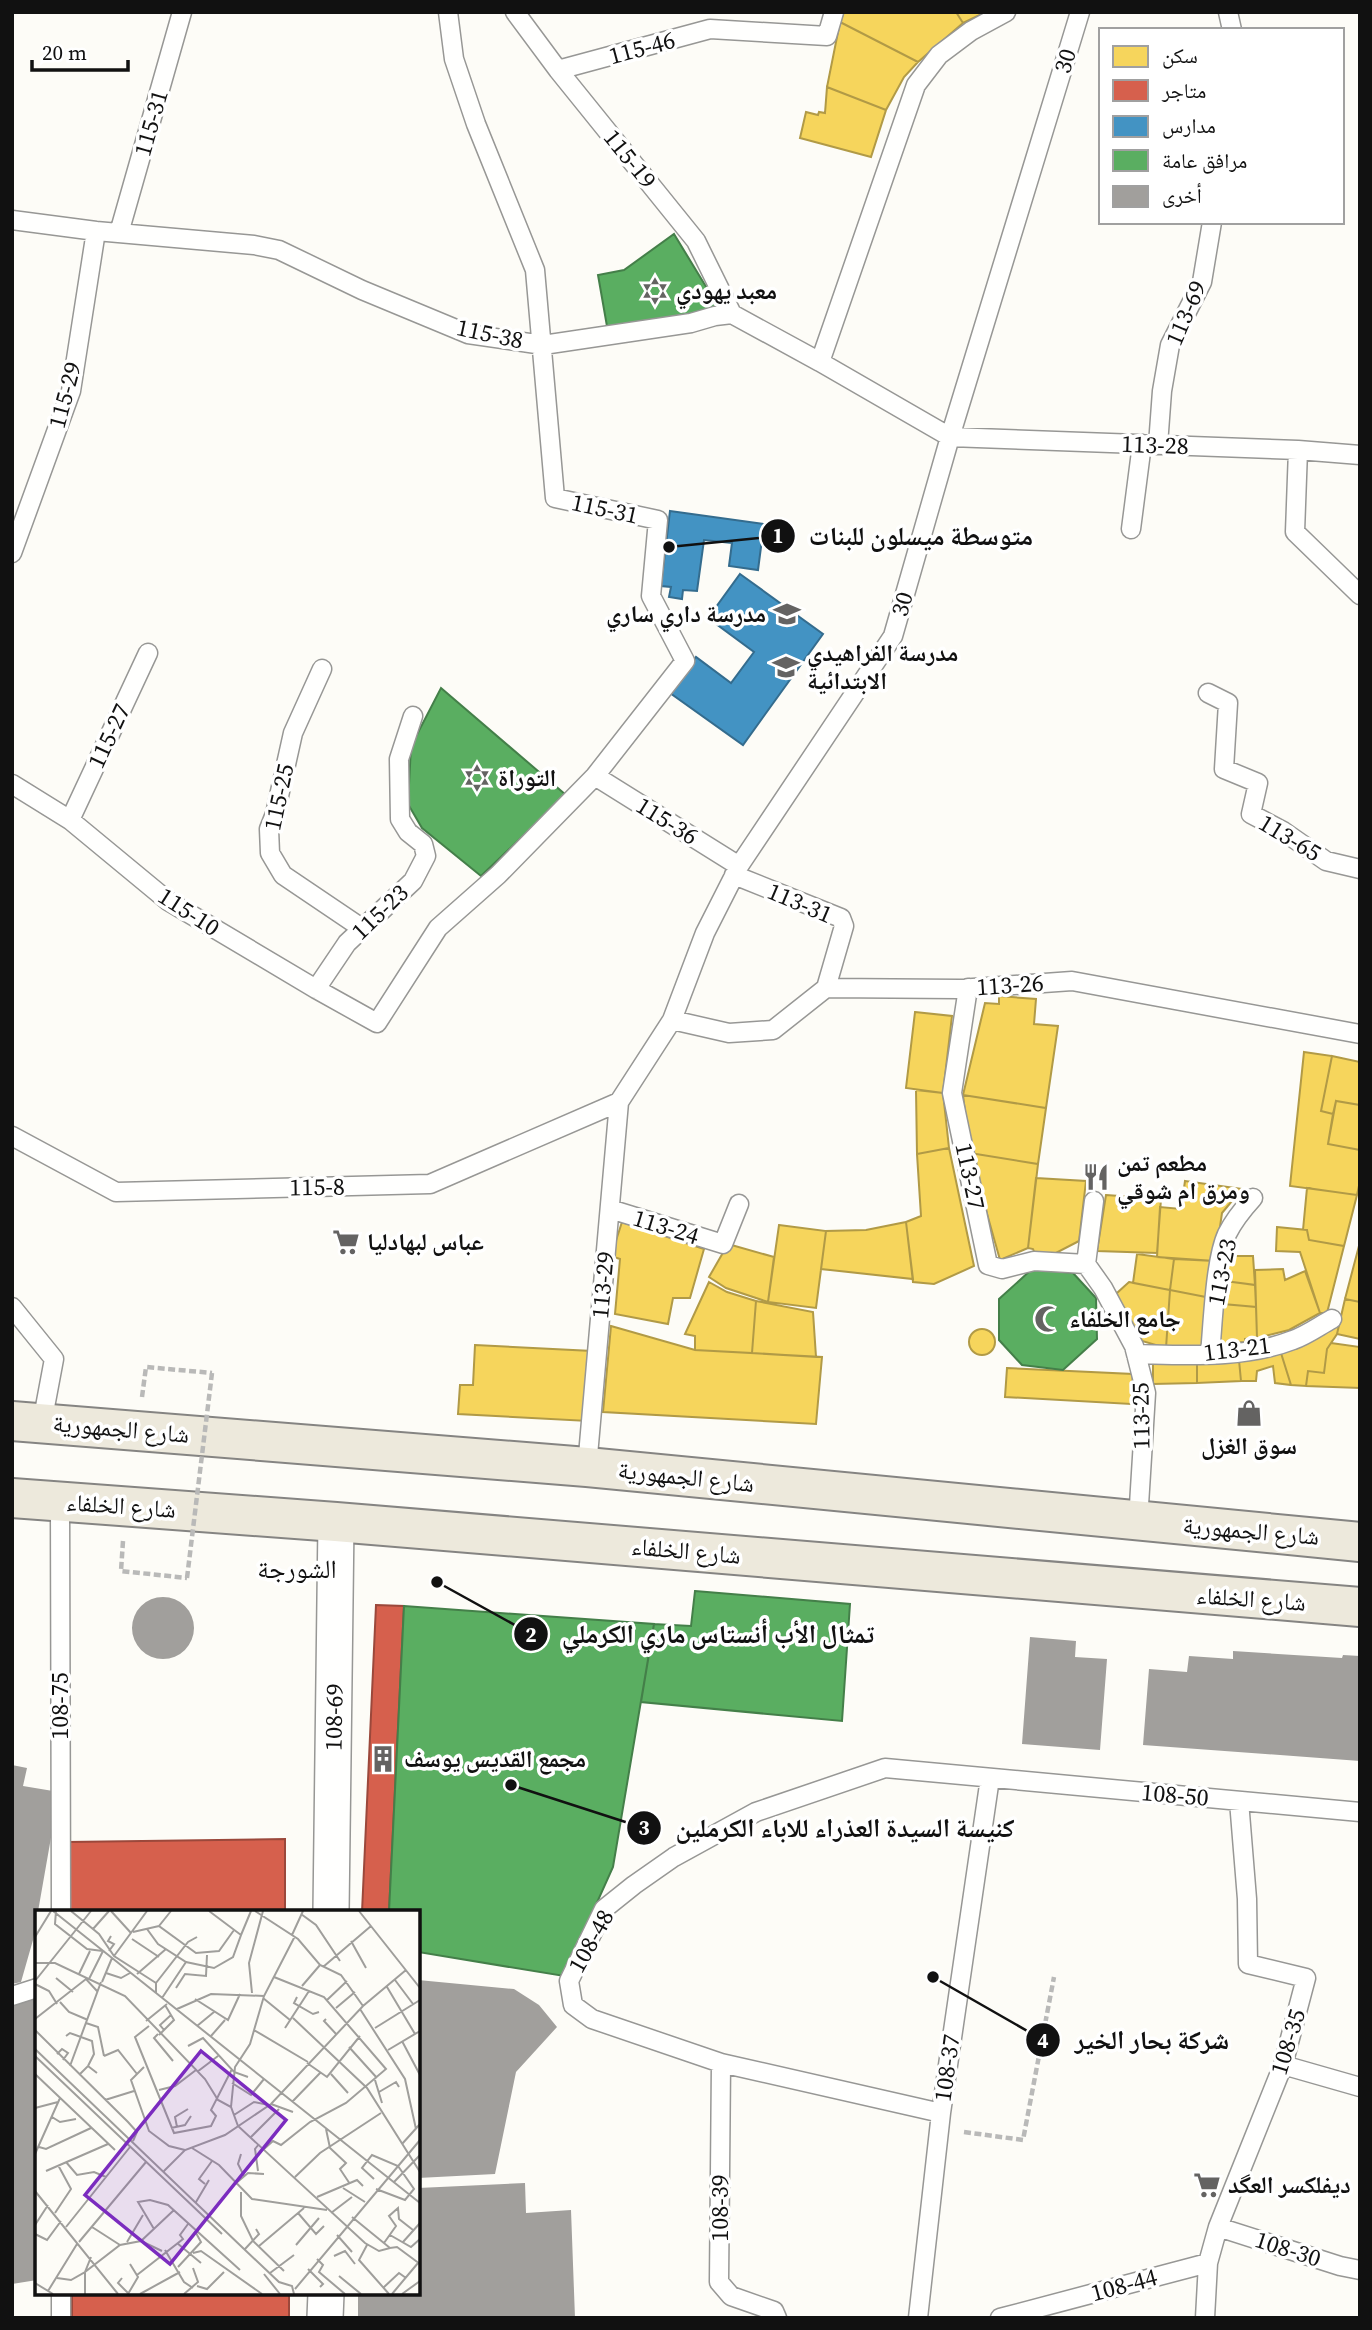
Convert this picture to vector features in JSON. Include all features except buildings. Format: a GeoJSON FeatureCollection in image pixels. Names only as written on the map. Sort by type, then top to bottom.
{"type":"FeatureCollection","features":[{"type":"Feature","properties":{"kind":"main road","name":"شارع الجمهورية"},"geometry":{"type":"LineString","coordinates":[[27,1422],[587,1467],[1360,1542]]}},
{"type":"Feature","properties":{"kind":"main road","name":"شارع الخلفاء"},"geometry":{"type":"LineString","coordinates":[[12,1498],[336,1522],[1360,1607]]}},
{"type":"Feature","properties":{"kind":"street","name":"108-69"},"geometry":{"type":"LineString","coordinates":[[331,1910],[336,1522]]}},
{"type":"Feature","properties":{"kind":"street"},"geometry":{"type":"LineString","coordinates":[[325,2318],[326,2295]]}},
{"type":"Feature","properties":{"kind":"lane","name":"115-31"},"geometry":{"type":"LineString","coordinates":[[119,233],[181,12]]}},
{"type":"Feature","properties":{"kind":"lane","name":"115-31"},"geometry":{"type":"LineString","coordinates":[[377,1023],[438,928],[498,875],[595,776],[685,661],[651,596],[657,520],[555,498],[535,270],[476,124],[454,59],[448,12]]}},
{"type":"Feature","properties":{"kind":"lane","name":"115-19"},"geometry":{"type":"LineString","coordinates":[[516,12],[558,70],[696,241],[732,314]]}},
{"type":"Feature","properties":{"kind":"lane","name":"115-46"},"geometry":{"type":"LineString","coordinates":[[558,70],[710,29],[827,36],[834,12]]}},
{"type":"Feature","properties":{"kind":"lane"},"geometry":{"type":"LineString","coordinates":[[820,362],[916,85],[939,55],[971,31],[1006,12]]}},
{"type":"Feature","properties":{"kind":"lane","name":"30"},"geometry":{"type":"LineString","coordinates":[[619,1102],[672,1020],[705,933],[736,871],[892,636],[1080,12]]}},
{"type":"Feature","properties":{"kind":"lane","name":"115-38"},"geometry":{"type":"LineString","coordinates":[[12,220],[96,232],[254,245],[279,250],[362,290],[468,334],[543,345],[691,324],[732,314]]}},
{"type":"Feature","properties":{"kind":"lane","name":"113-69"},"geometry":{"type":"LineString","coordinates":[[1131,529],[1170,345],[1202,282],[1212,224]]}},
{"type":"Feature","properties":{"kind":"lane","name":"115-29"},"geometry":{"type":"LineString","coordinates":[[12,553],[71,391],[96,232]]}},
{"type":"Feature","properties":{"kind":"lane"},"geometry":{"type":"LineString","coordinates":[[732,314],[950,438]]}},
{"type":"Feature","properties":{"kind":"lane","name":"113-28"},"geometry":{"type":"LineString","coordinates":[[950,438],[1298,450],[1360,455]]}},
{"type":"Feature","properties":{"kind":"lane"},"geometry":{"type":"LineString","coordinates":[[1298,450],[1295,532],[1360,596]]}},
{"type":"Feature","properties":{"kind":"lane","name":"115-27"},"geometry":{"type":"LineString","coordinates":[[70,820],[148,653]]}},
{"type":"Feature","properties":{"kind":"lane","name":"115-25"},"geometry":{"type":"LineString","coordinates":[[322,669],[293,733],[275,814],[269,829],[270,853],[283,875],[363,929]]}},
{"type":"Feature","properties":{"kind":"lane","name":"113-65"},"geometry":{"type":"LineString","coordinates":[[1209,693],[1228,703],[1224,769],[1258,782],[1251,814],[1283,831],[1326,861],[1360,869]]}},
{"type":"Feature","properties":{"kind":"lane","name":"115-23"},"geometry":{"type":"LineString","coordinates":[[316,989],[347,943],[413,881],[426,856],[423,844],[408,832],[400,818],[399,759],[413,716]]}},
{"type":"Feature","properties":{"kind":"lane","name":"115-36"},"geometry":{"type":"LineString","coordinates":[[595,776],[736,871]]}},
{"type":"Feature","properties":{"kind":"lane","name":"115-10"},"geometry":{"type":"LineString","coordinates":[[12,784],[70,820],[168,901],[377,1023]]}},
{"type":"Feature","properties":{"kind":"lane","name":"113-31"},"geometry":{"type":"LineString","coordinates":[[736,871],[841,918],[844,926],[826,988]]}},
{"type":"Feature","properties":{"kind":"lane","name":"113-26"},"geometry":{"type":"LineString","coordinates":[[826,988],[968,988],[1072,981],[1360,1034]]}},
{"type":"Feature","properties":{"kind":"lane"},"geometry":{"type":"LineString","coordinates":[[672,1020],[729,1033],[773,1031],[826,988]]}},
{"type":"Feature","properties":{"kind":"lane","name":"113-27"},"geometry":{"type":"LineString","coordinates":[[968,988],[952,1093],[988,1265],[1002,1269],[1034,1261],[1086,1265]]}},
{"type":"Feature","properties":{"kind":"lane","name":"115-8"},"geometry":{"type":"LineString","coordinates":[[12,1136],[116,1192],[430,1184],[619,1102]]}},
{"type":"Feature","properties":{"kind":"lane","name":"113-29"},"geometry":{"type":"LineString","coordinates":[[587,1467],[619,1102]]}},
{"type":"Feature","properties":{"kind":"lane","name":"113-23"},"geometry":{"type":"LineString","coordinates":[[1210,1354],[1226,1236],[1238,1214],[1253,1198]]}},
{"type":"Feature","properties":{"kind":"lane"},"geometry":{"type":"LineString","coordinates":[[1086,1265],[1094,1200]]}},
{"type":"Feature","properties":{"kind":"lane","name":"113-24"},"geometry":{"type":"LineString","coordinates":[[610,1209],[723,1244],[739,1204]]}},
{"type":"Feature","properties":{"kind":"lane","name":"113-25"},"geometry":{"type":"LineString","coordinates":[[1086,1265],[1103,1288],[1136,1354],[1146,1393],[1138,1521]]}},
{"type":"Feature","properties":{"kind":"lane"},"geometry":{"type":"LineString","coordinates":[[12,1307],[54,1359],[27,1422]]}},
{"type":"Feature","properties":{"kind":"lane","name":"113-21"},"geometry":{"type":"LineString","coordinates":[[1136,1354],[1210,1354],[1260,1350],[1294,1339],[1332,1319]]}},
{"type":"Feature","properties":{"kind":"lane","name":"108-75"},"geometry":{"type":"LineString","coordinates":[[60,1501],[61,1910]]}},
{"type":"Feature","properties":{"kind":"lane","name":"108-48"},"geometry":{"type":"LineString","coordinates":[[940,2121],[721,2063],[592,2019],[573,2005],[569,1981],[604,1909],[674,1857],[756,1812],[885,1768],[990,1778]]}},
{"type":"Feature","properties":{"kind":"lane","name":"108-50"},"geometry":{"type":"LineString","coordinates":[[990,1778],[1360,1812]]}},
{"type":"Feature","properties":{"kind":"lane","name":"108-37"},"geometry":{"type":"LineString","coordinates":[[918,2318],[940,2121],[990,1778]]}},
{"type":"Feature","properties":{"kind":"lane","name":"108-35"},"geometry":{"type":"LineString","coordinates":[[1205,2318],[1208,2263],[1218,2227],[1283,2065],[1306,1978],[1248,1964],[1247,1899],[1239,1801]]}},
{"type":"Feature","properties":{"kind":"lane"},"geometry":{"type":"LineString","coordinates":[[12,1996],[35,1989]]}},
{"type":"Feature","properties":{"kind":"lane","name":"108-39"},"geometry":{"type":"LineString","coordinates":[[721,2063],[719,2282],[731,2296],[774,2311],[777,2318]]}},
{"type":"Feature","properties":{"kind":"lane"},"geometry":{"type":"LineString","coordinates":[[1283,2065],[1360,2087]]}},
{"type":"Feature","properties":{"kind":"lane","name":"108-30"},"geometry":{"type":"LineString","coordinates":[[1218,2227],[1360,2270]]}},
{"type":"Feature","properties":{"kind":"lane","name":"108-44"},"geometry":{"type":"LineString","coordinates":[[1000,2318],[1208,2263]]}},
{"type":"Feature","properties":{"kind":"lane"},"geometry":{"type":"LineString","coordinates":[[61,2295],[61,2318]]}},
{"type":"Feature","properties":{"kind":"path"},"geometry":{"type":"LineString","coordinates":[[121,1571],[187,1578],[212,1373],[146,1367]]}},
{"type":"Feature","properties":{"kind":"path"},"geometry":{"type":"LineString","coordinates":[[940,2121],[1023,2140],[1054,1976]]}},
{"type":"Feature","properties":{"kind":"place","name":"معبد يهودي"},"geometry":{"type":"Point","coordinates":[655,291]}},
{"type":"Feature","properties":{"kind":"place","name":"متوسطة ميسلون للبنات"},"geometry":{"type":"Point","coordinates":[669,547]}},
{"type":"Feature","properties":{"kind":"place","name":"مدرسة داري ساري"},"geometry":{"type":"Point","coordinates":[787,614]}},
{"type":"Feature","properties":{"kind":"place","name":"مدرسة الفراهيدي الابتدائية"},"geometry":{"type":"Point","coordinates":[786,667]}},
{"type":"Feature","properties":{"kind":"place","name":"التوراة"},"geometry":{"type":"Point","coordinates":[477,778]}},
{"type":"Feature","properties":{"kind":"place","name":"مطعم تمن ومرق ام شوقي"},"geometry":{"type":"Point","coordinates":[1096,1177]}},
{"type":"Feature","properties":{"kind":"place","name":"عباس لبهادليا"},"geometry":{"type":"Point","coordinates":[346,1242]}},
{"type":"Feature","properties":{"kind":"place","name":"جامع الخلفاء"},"geometry":{"type":"Point","coordinates":[1048,1319]}},
{"type":"Feature","properties":{"kind":"place","name":"سوق الغزل"},"geometry":{"type":"Point","coordinates":[1249,1413]}},
{"type":"Feature","properties":{"kind":"place","name":"تمثال الأب أنستاس ماري الكرملي"},"geometry":{"type":"Point","coordinates":[437,1582]}},
{"type":"Feature","properties":{"kind":"place","name":"مجمع القديس يوسف"},"geometry":{"type":"Point","coordinates":[383,1759]}},
{"type":"Feature","properties":{"kind":"place","name":"كنيسة السيدة العذراء للاباء الكرملين"},"geometry":{"type":"Point","coordinates":[511,1785]}},
{"type":"Feature","properties":{"kind":"place","name":"شركة بحار الخير"},"geometry":{"type":"Point","coordinates":[933,1977]}},
{"type":"Feature","properties":{"kind":"place","name":"ديفلكسر العگد"},"geometry":{"type":"Point","coordinates":[1207,2185]}},
{"type":"Feature","properties":{"kind":"district","name":"الشورجة"},"geometry":{"type":"Point","coordinates":[297,1569]}}]}
